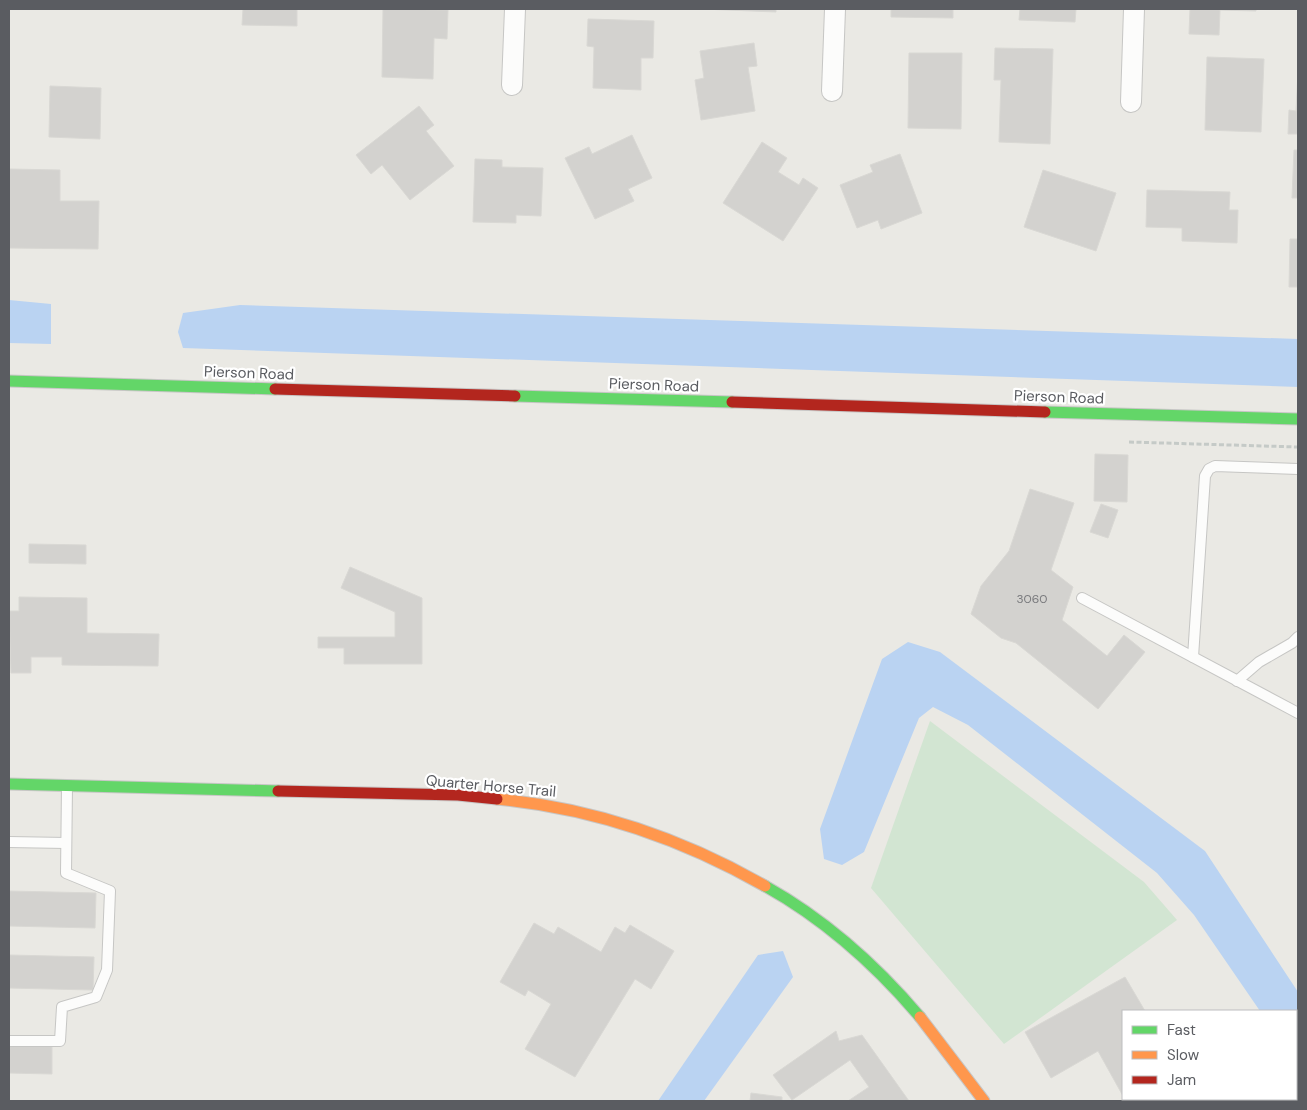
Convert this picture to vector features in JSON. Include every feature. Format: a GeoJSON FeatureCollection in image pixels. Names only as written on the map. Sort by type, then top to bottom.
{"type":"FeatureCollection","features":[{"type":"Feature","properties":{"kind":"street"},"geometry":{"type":"LineString","coordinates":[[512,85],[516,9]]}},
{"type":"Feature","properties":{"kind":"street"},"geometry":{"type":"LineString","coordinates":[[832,90],[835,9]]}},
{"type":"Feature","properties":{"kind":"street"},"geometry":{"type":"LineString","coordinates":[[1130,102],[1134,9]]}},
{"type":"Feature","properties":{"kind":"street","name":"Pierson Road"},"geometry":{"type":"LineString","coordinates":[[9,381],[1298,419]]}},
{"type":"Feature","properties":{"kind":"street","name":"Quarter Horse Trail"},"geometry":{"type":"LineString","coordinates":[[9,784],[458,796],[524,801],[559,807],[632,826],[694,849],[754,879],[828,928],[878,972],[924,1020],[984,1101]]}},
{"type":"Feature","properties":{"kind":"lane"},"geometry":{"type":"LineString","coordinates":[[1193,657],[1206,476],[1209,469],[1215,466],[1298,469]]}},
{"type":"Feature","properties":{"kind":"lane"},"geometry":{"type":"LineString","coordinates":[[1082,598],[1298,714]]}},
{"type":"Feature","properties":{"kind":"lane"},"geometry":{"type":"LineString","coordinates":[[1237,681],[1259,662],[1292,643],[1298,637]]}},
{"type":"Feature","properties":{"kind":"lane"},"geometry":{"type":"LineString","coordinates":[[9,1041],[60,1041],[62,1007],[96,997],[107,970],[110,891],[66,873],[67,786]]}},
{"type":"Feature","properties":{"kind":"lane"},"geometry":{"type":"LineString","coordinates":[[9,842],[66,843]]}},
{"type":"Feature","properties":{"kind":"green space"},"geometry":{"type":"Polygon","coordinates":[[[930,721],[1144,882],[1177,920],[1004,1044],[871,888],[930,721]]]}},
{"type":"Feature","properties":{"kind":"water"},"geometry":{"type":"Polygon","coordinates":[[[9,300],[51,304],[51,344],[9,343],[9,300]]]}},
{"type":"Feature","properties":{"kind":"water"},"geometry":{"type":"Polygon","coordinates":[[[240,305],[1298,339],[1298,387],[183,348],[178,332],[183,313],[240,305]]]}},
{"type":"Feature","properties":{"kind":"water"},"geometry":{"type":"Polygon","coordinates":[[[908,642],[940,652],[1205,851],[1298,992],[1298,1066],[1297,1010],[1259,1010],[1194,915],[1157,873],[968,725],[933,707],[919,718],[864,852],[842,865],[824,859],[820,829],[882,659],[908,642]]]}},
{"type":"Feature","properties":{"kind":"water"},"geometry":{"type":"Polygon","coordinates":[[[783,951],[793,977],[704,1101],[658,1101],[758,955],[783,951]]]}},
{"type":"Feature","properties":{"kind":"building"},"geometry":{"type":"Polygon","coordinates":[[[243,9],[297,9],[297,26],[242,25],[243,9]]]}},
{"type":"Feature","properties":{"kind":"building"},"geometry":{"type":"Polygon","coordinates":[[[383,9],[448,10],[447,39],[434,38],[433,79],[382,77],[383,9]]]}},
{"type":"Feature","properties":{"kind":"building"},"geometry":{"type":"Polygon","coordinates":[[[702,9],[776,9],[776,12],[702,9]]]}},
{"type":"Feature","properties":{"kind":"building"},"geometry":{"type":"Polygon","coordinates":[[[891,9],[953,9],[953,18],[891,17],[891,9]]]}},
{"type":"Feature","properties":{"kind":"building"},"geometry":{"type":"Polygon","coordinates":[[[1020,9],[1076,9],[1075,22],[1019,20],[1020,9]]]}},
{"type":"Feature","properties":{"kind":"building"},"geometry":{"type":"Polygon","coordinates":[[[1190,9],[1256,9],[1256,11],[1220,10],[1219,35],[1189,34],[1190,9]]]}},
{"type":"Feature","properties":{"kind":"building"},"geometry":{"type":"Polygon","coordinates":[[[588,19],[654,21],[653,58],[641,58],[641,90],[593,88],[594,47],[587,46],[588,19]]]}},
{"type":"Feature","properties":{"kind":"building"},"geometry":{"type":"Polygon","coordinates":[[[754,43],[757,66],[748,67],[755,111],[701,120],[695,80],[704,78],[700,51],[754,43]]]}},
{"type":"Feature","properties":{"kind":"building"},"geometry":{"type":"Polygon","coordinates":[[[995,48],[1053,49],[1050,144],[999,142],[1001,80],[994,80],[995,48]]]}},
{"type":"Feature","properties":{"kind":"building"},"geometry":{"type":"Polygon","coordinates":[[[909,53],[962,53],[961,129],[908,128],[909,53]]]}},
{"type":"Feature","properties":{"kind":"building"},"geometry":{"type":"Polygon","coordinates":[[[1207,57],[1264,59],[1261,132],[1205,130],[1207,57]]]}},
{"type":"Feature","properties":{"kind":"building"},"geometry":{"type":"Polygon","coordinates":[[[1298,72],[1298,134],[1288,134],[1289,110],[1296,111],[1298,72]]]}},
{"type":"Feature","properties":{"kind":"building"},"geometry":{"type":"Polygon","coordinates":[[[50,86],[101,88],[100,139],[49,137],[50,86]]]}},
{"type":"Feature","properties":{"kind":"building"},"geometry":{"type":"Polygon","coordinates":[[[419,106],[434,125],[426,131],[454,166],[410,200],[382,165],[371,174],[356,155],[419,106]]]}},
{"type":"Feature","properties":{"kind":"building"},"geometry":{"type":"Polygon","coordinates":[[[632,135],[652,178],[628,189],[634,201],[595,219],[565,158],[589,147],[592,154],[632,135]]]}},
{"type":"Feature","properties":{"kind":"building"},"geometry":{"type":"Polygon","coordinates":[[[762,142],[787,158],[778,172],[799,185],[803,178],[818,188],[783,241],[723,203],[762,142]]]}},
{"type":"Feature","properties":{"kind":"building"},"geometry":{"type":"Polygon","coordinates":[[[1294,150],[1298,150],[1298,198],[1292,198],[1294,150]]]}},
{"type":"Feature","properties":{"kind":"building"},"geometry":{"type":"Polygon","coordinates":[[[900,154],[922,213],[881,229],[878,220],[857,228],[840,185],[873,172],[870,165],[900,154]]]}},
{"type":"Feature","properties":{"kind":"building"},"geometry":{"type":"Polygon","coordinates":[[[475,159],[502,160],[502,167],[543,168],[541,216],[516,215],[516,223],[473,222],[475,159]]]}},
{"type":"Feature","properties":{"kind":"building"},"geometry":{"type":"Polygon","coordinates":[[[9,169],[60,170],[60,201],[99,201],[98,249],[9,248],[9,169]]]}},
{"type":"Feature","properties":{"kind":"building"},"geometry":{"type":"Polygon","coordinates":[[[1043,170],[1116,193],[1096,251],[1024,227],[1043,170]]]}},
{"type":"Feature","properties":{"kind":"building"},"geometry":{"type":"Polygon","coordinates":[[[1147,190],[1230,192],[1229,210],[1238,210],[1237,243],[1182,241],[1182,228],[1146,227],[1147,190]]]}},
{"type":"Feature","properties":{"kind":"building"},"geometry":{"type":"Polygon","coordinates":[[[1290,239],[1298,239],[1298,287],[1289,287],[1290,239]]]}},
{"type":"Feature","properties":{"kind":"building"},"geometry":{"type":"Polygon","coordinates":[[[1095,454],[1128,455],[1127,502],[1094,501],[1095,454]]]}},
{"type":"Feature","properties":{"kind":"building"},"geometry":{"type":"Polygon","coordinates":[[[1030,489],[1074,503],[1051,570],[1073,587],[1062,620],[1107,656],[1124,635],[1145,652],[1098,709],[1016,643],[1001,638],[971,614],[981,586],[1009,551],[1030,489]]]}},
{"type":"Feature","properties":{"kind":"building"},"geometry":{"type":"Polygon","coordinates":[[[1101,504],[1118,510],[1108,538],[1090,532],[1101,504]]]}},
{"type":"Feature","properties":{"kind":"building"},"geometry":{"type":"Polygon","coordinates":[[[29,544],[86,545],[86,564],[29,563],[29,544]]]}},
{"type":"Feature","properties":{"kind":"building"},"geometry":{"type":"Polygon","coordinates":[[[350,567],[422,598],[422,664],[344,664],[344,648],[318,648],[318,637],[395,637],[395,612],[341,588],[350,567]]]}},
{"type":"Feature","properties":{"kind":"building"},"geometry":{"type":"Polygon","coordinates":[[[19,597],[87,598],[87,633],[159,634],[158,666],[62,665],[62,657],[31,657],[31,673],[11,673],[9,611],[19,611],[19,597]]]}},
{"type":"Feature","properties":{"kind":"building"},"geometry":{"type":"Polygon","coordinates":[[[9,891],[96,893],[95,928],[9,926],[9,891]]]}},
{"type":"Feature","properties":{"kind":"building"},"geometry":{"type":"Polygon","coordinates":[[[534,923],[554,934],[558,927],[601,952],[615,927],[625,933],[630,925],[674,951],[651,989],[635,979],[575,1077],[525,1049],[551,1004],[528,990],[525,996],[500,982],[534,923]]]}},
{"type":"Feature","properties":{"kind":"building"},"geometry":{"type":"Polygon","coordinates":[[[9,955],[94,957],[93,990],[9,988],[9,955]]]}},
{"type":"Feature","properties":{"kind":"building"},"geometry":{"type":"Polygon","coordinates":[[[1125,977],[1144,1010],[1122,1010],[1122,1094],[1098,1051],[1051,1078],[1025,1032],[1125,977]]]}},
{"type":"Feature","properties":{"kind":"building"},"geometry":{"type":"Polygon","coordinates":[[[836,1031],[839,1041],[862,1035],[909,1101],[848,1101],[869,1087],[850,1060],[792,1100],[773,1075],[836,1031]]]}},
{"type":"Feature","properties":{"kind":"building"},"geometry":{"type":"Polygon","coordinates":[[[9,1042],[52,1043],[52,1074],[9,1073],[9,1042]]]}},
{"type":"Feature","properties":{"kind":"building"},"geometry":{"type":"Polygon","coordinates":[[[751,1093],[782,1097],[782,1101],[750,1101],[751,1093]]]}},
{"type":"Feature","properties":{"kind":"building"},"geometry":{"type":"Polygon","coordinates":[[[1126,1100],[1197,1101],[1126,1101],[1126,1100]]]}},
{"type":"Feature","properties":{"kind":"traffic: fast"},"geometry":{"type":"LineString","coordinates":[[9,381],[275,389]]}},
{"type":"Feature","properties":{"kind":"traffic: fast"},"geometry":{"type":"LineString","coordinates":[[515,396],[732,402]]}},
{"type":"Feature","properties":{"kind":"traffic: fast"},"geometry":{"type":"LineString","coordinates":[[1045,412],[1298,419]]}},
{"type":"Feature","properties":{"kind":"traffic: fast"},"geometry":{"type":"LineString","coordinates":[[9,784],[278,791]]}},
{"type":"Feature","properties":{"kind":"traffic: fast"},"geometry":{"type":"LineString","coordinates":[[765,886],[808,913],[848,944],[886,979],[920,1017]]}},
{"type":"Feature","properties":{"kind":"traffic: slow"},"geometry":{"type":"LineString","coordinates":[[497,799],[533,803],[568,810],[636,828],[701,853],[765,886]]}},
{"type":"Feature","properties":{"kind":"traffic: slow"},"geometry":{"type":"LineString","coordinates":[[920,1017],[984,1101]]}},
{"type":"Feature","properties":{"kind":"traffic: jam"},"geometry":{"type":"LineString","coordinates":[[275,389],[515,396]]}},
{"type":"Feature","properties":{"kind":"traffic: jam"},"geometry":{"type":"LineString","coordinates":[[732,402],[1045,412]]}},
{"type":"Feature","properties":{"kind":"traffic: jam"},"geometry":{"type":"LineString","coordinates":[[278,791],[458,795],[497,799]]}}]}
